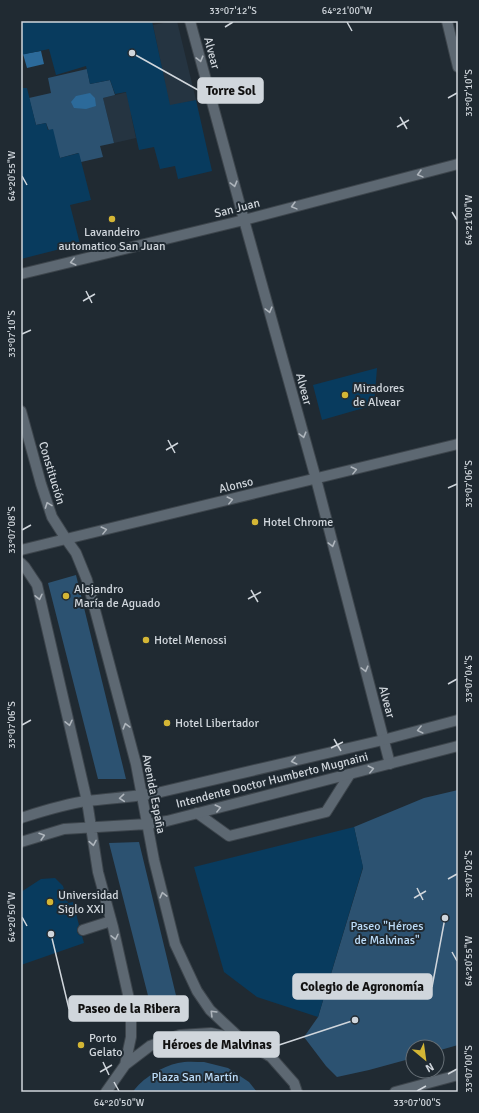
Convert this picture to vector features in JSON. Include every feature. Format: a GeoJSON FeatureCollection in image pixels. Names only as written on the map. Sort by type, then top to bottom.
{"type":"FeatureCollection","features":[{"type":"Feature","properties":{"kind":"main road","name":"Alvear"},"geometry":{"type":"LineString","coordinates":[[190,21],[316,479],[390,764]]}},
{"type":"Feature","properties":{"kind":"main road"},"geometry":{"type":"LineString","coordinates":[[447,21],[458,67]]}},
{"type":"Feature","properties":{"kind":"main road","name":"San Juan"},"geometry":{"type":"LineString","coordinates":[[21,274],[244,220],[458,164]]}},
{"type":"Feature","properties":{"kind":"main road","name":"Constitución"},"geometry":{"type":"LineString","coordinates":[[21,411],[41,484],[52,517],[66,539]]}},
{"type":"Feature","properties":{"kind":"main road","name":"Alonso"},"geometry":{"type":"LineString","coordinates":[[21,550],[458,444]]}},
{"type":"Feature","properties":{"kind":"main road","name":"Avenida España"},"geometry":{"type":"LineString","coordinates":[[66,539],[76,553],[87,580],[136,764],[154,860],[175,944],[198,991],[210,1010],[242,1040]]}},
{"type":"Feature","properties":{"kind":"main road"},"geometry":{"type":"LineString","coordinates":[[21,563],[36,585],[87,801],[98,872],[131,1008],[131,1037],[125,1065]]}},
{"type":"Feature","properties":{"kind":"main road","name":"Intendente Doctor Humberto Mugnaini"},"geometry":{"type":"LineString","coordinates":[[21,818],[58,806],[87,801],[141,796],[383,740],[458,720]]}},
{"type":"Feature","properties":{"kind":"main road","name":"Intendente Doctor Humberto Mugnaini"},"geometry":{"type":"LineString","coordinates":[[21,842],[64,829],[147,824],[167,821],[458,746]]}},
{"type":"Feature","properties":{"kind":"main road"},"geometry":{"type":"LineString","coordinates":[[197,813],[230,836],[326,812],[350,774]]}},
{"type":"Feature","properties":{"kind":"main road"},"geometry":{"type":"LineString","coordinates":[[83,930],[111,921]]}},
{"type":"Feature","properties":{"kind":"main road"},"geometry":{"type":"LineString","coordinates":[[106,1092],[125,1065],[150,1046],[180,1035],[211,1032],[242,1040],[271,1057],[294,1084],[297,1092]]}},
{"type":"Feature","properties":{"kind":"main road"},"geometry":{"type":"LineString","coordinates":[[395,1092],[458,1075]]}},
{"type":"Feature","properties":{"kind":"shaded area"},"geometry":{"type":"Polygon","coordinates":[[[177,21],[196,100],[131,115],[136,138],[114,143],[103,98],[165,83],[153,25],[177,21]]]}},
{"type":"Feature","properties":{"kind":"shaded area"},"geometry":{"type":"Polygon","coordinates":[[[41,51],[44,64],[27,68],[23,54],[41,51]]]}},
{"type":"Feature","properties":{"kind":"shaded area"},"geometry":{"type":"Polygon","coordinates":[[[90,93],[95,98],[96,106],[86,109],[74,108],[71,102],[76,96],[90,93]]]}},
{"type":"Feature","properties":{"kind":"green space"},"geometry":{"type":"Polygon","coordinates":[[[87,69],[90,84],[110,80],[115,95],[103,98],[114,143],[100,146],[103,157],[81,162],[78,153],[60,158],[46,123],[36,125],[29,98],[51,93],[48,78],[87,69]]]}},
{"type":"Feature","properties":{"kind":"green space"},"geometry":{"type":"Polygon","coordinates":[[[76,575],[126,779],[98,779],[48,583],[76,575]]]}},
{"type":"Feature","properties":{"kind":"green space","name":"Paseo \"Héroes de Malvinas\""},"geometry":{"type":"Polygon","coordinates":[[[458,790],[458,1045],[445,1049],[445,1039],[405,1039],[405,1060],[337,1077],[326,1066],[304,1037],[318,1017],[363,868],[354,827],[424,798],[458,790]]]}},
{"type":"Feature","properties":{"kind":"green space"},"geometry":{"type":"Polygon","coordinates":[[[139,842],[180,1012],[154,1019],[109,843],[139,842]]]}},
{"type":"Feature","properties":{"kind":"green space","name":"Plaza San Martín"},"geometry":{"type":"Polygon","coordinates":[[[181,1062],[204,1062],[228,1068],[249,1082],[257,1092],[133,1092],[141,1082],[166,1067],[181,1062]]]}},
{"type":"Feature","properties":{"kind":"building"},"geometry":{"type":"Polygon","coordinates":[[[21,21],[152,21],[170,105],[196,100],[212,171],[178,179],[175,166],[160,169],[154,147],[139,150],[126,92],[115,94],[110,80],[90,84],[86,66],[56,75],[49,49],[21,55],[21,21]]]}},
{"type":"Feature","properties":{"kind":"building"},"geometry":{"type":"Polygon","coordinates":[[[21,88],[27,88],[36,125],[46,123],[48,130],[53,129],[60,158],[79,153],[91,200],[70,205],[80,244],[21,259],[21,88]]]}},
{"type":"Feature","properties":{"kind":"building","name":"Miradores de Alvear"},"geometry":{"type":"Polygon","coordinates":[[[377,368],[374,405],[322,420],[313,385],[377,368]]]}},
{"type":"Feature","properties":{"kind":"building"},"geometry":{"type":"Polygon","coordinates":[[[354,827],[363,867],[318,1017],[257,997],[224,972],[194,867],[354,827]]]}},
{"type":"Feature","properties":{"kind":"building"},"geometry":{"type":"Polygon","coordinates":[[[55,878],[63,886],[68,903],[73,902],[79,925],[77,932],[82,936],[84,943],[21,965],[21,892],[41,879],[55,878]]]}},
{"type":"Feature","properties":{"kind":"place","name":"Torre Sol"},"geometry":{"type":"Point","coordinates":[132,53]}},
{"type":"Feature","properties":{"kind":"place","name":"Lavandeiro automatico San Juan"},"geometry":{"type":"Point","coordinates":[112,219]}},
{"type":"Feature","properties":{"kind":"place","name":"Miradores de Alvear"},"geometry":{"type":"Point","coordinates":[345,395]}},
{"type":"Feature","properties":{"kind":"place","name":"Hotel Chrome"},"geometry":{"type":"Point","coordinates":[255,522]}},
{"type":"Feature","properties":{"kind":"place","name":"Alejandro María de Aguado"},"geometry":{"type":"Point","coordinates":[66,596]}},
{"type":"Feature","properties":{"kind":"place","name":"Hotel Menossi"},"geometry":{"type":"Point","coordinates":[146,640]}},
{"type":"Feature","properties":{"kind":"place","name":"Hotel Libertador"},"geometry":{"type":"Point","coordinates":[167,723]}},
{"type":"Feature","properties":{"kind":"place","name":"Universidad Siglo XXI"},"geometry":{"type":"Point","coordinates":[50,902]}},
{"type":"Feature","properties":{"kind":"place","name":"Colegio de Agronomía"},"geometry":{"type":"Point","coordinates":[445,918]}},
{"type":"Feature","properties":{"kind":"place","name":"Paseo de la Ribera"},"geometry":{"type":"Point","coordinates":[51,934]}},
{"type":"Feature","properties":{"kind":"place","name":"Héroes de Malvinas"},"geometry":{"type":"Point","coordinates":[355,1020]}},
{"type":"Feature","properties":{"kind":"place","name":"Porto Gelato"},"geometry":{"type":"Point","coordinates":[81,1045]}}]}
